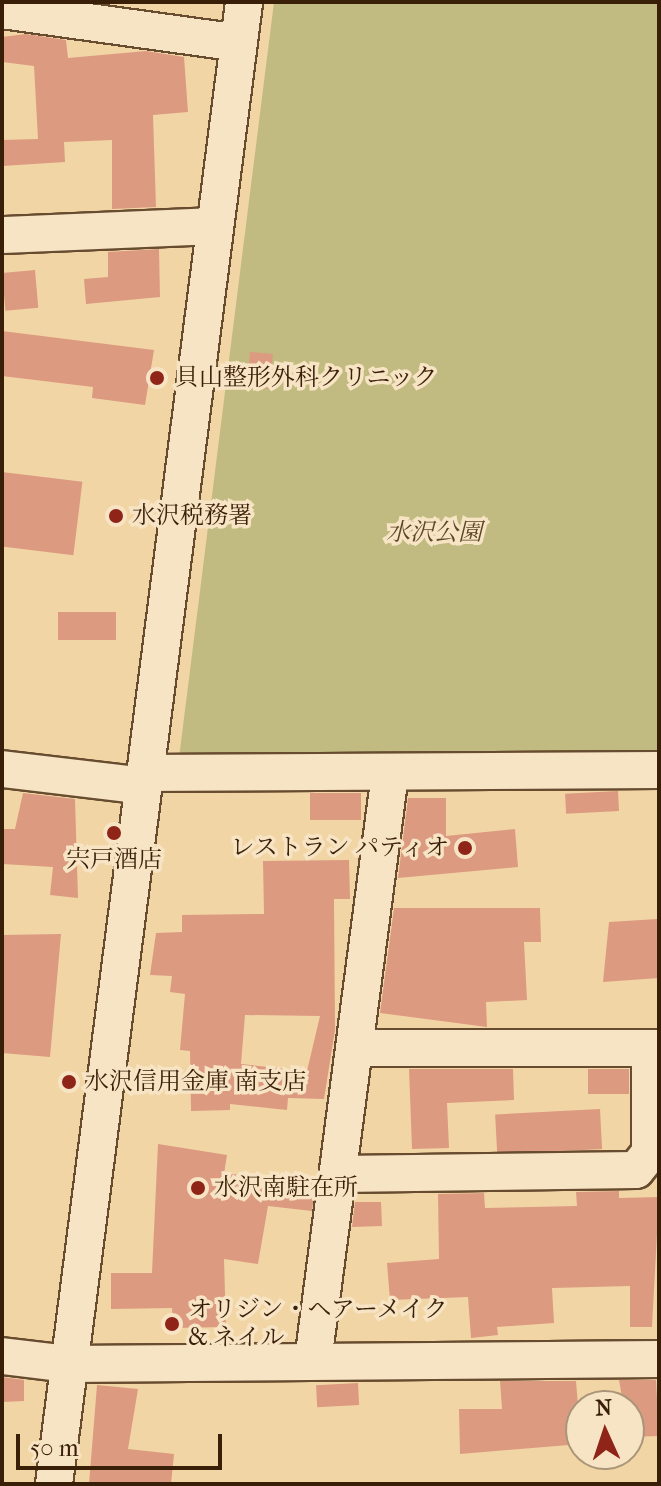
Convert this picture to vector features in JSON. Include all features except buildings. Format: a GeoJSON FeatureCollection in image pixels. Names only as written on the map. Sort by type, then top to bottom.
{"type":"FeatureCollection","features":[{"type":"Feature","properties":{"kind":"street"},"geometry":{"type":"LineString","coordinates":[[54,1484],[244,2]]}},
{"type":"Feature","properties":{"kind":"street"},"geometry":{"type":"LineString","coordinates":[[2,10],[239,43]]}},
{"type":"Feature","properties":{"kind":"street"},"geometry":{"type":"LineString","coordinates":[[2,235],[215,226]]}},
{"type":"Feature","properties":{"kind":"street"},"geometry":{"type":"LineString","coordinates":[[2,769],[144,779],[659,770]]}},
{"type":"Feature","properties":{"kind":"street"},"geometry":{"type":"LineString","coordinates":[[313,1361],[341,1174],[390,774]]}},
{"type":"Feature","properties":{"kind":"street"},"geometry":{"type":"LineString","coordinates":[[341,1174],[636,1170],[650,1153],[654,1048],[357,1048]]}},
{"type":"Feature","properties":{"kind":"street"},"geometry":{"type":"LineString","coordinates":[[2,1356],[68,1364],[659,1359]]}},
{"type":"Feature","properties":{"kind":"green space","name":"水沢公園"},"geometry":{"type":"Polygon","coordinates":[[[274,2],[659,2],[659,754],[179,758],[274,2]]]}},
{"type":"Feature","properties":{"kind":"place","name":"貝山整形外科クリニック"},"geometry":{"type":"Point","coordinates":[157,378]}},
{"type":"Feature","properties":{"kind":"place","name":"水沢税務署"},"geometry":{"type":"Point","coordinates":[116,516]}},
{"type":"Feature","properties":{"kind":"place","name":"宍戸酒店"},"geometry":{"type":"Point","coordinates":[114,833]}},
{"type":"Feature","properties":{"kind":"place","name":"レストラン パティオ"},"geometry":{"type":"Point","coordinates":[465,848]}},
{"type":"Feature","properties":{"kind":"place","name":"水沢信用金庫 南支店"},"geometry":{"type":"Point","coordinates":[69,1082]}},
{"type":"Feature","properties":{"kind":"place","name":"水沢南駐在所"},"geometry":{"type":"Point","coordinates":[198,1188]}},
{"type":"Feature","properties":{"kind":"place","name":"オリジン・ヘアーメイク & ネイル"},"geometry":{"type":"Point","coordinates":[172,1324]}}]}
